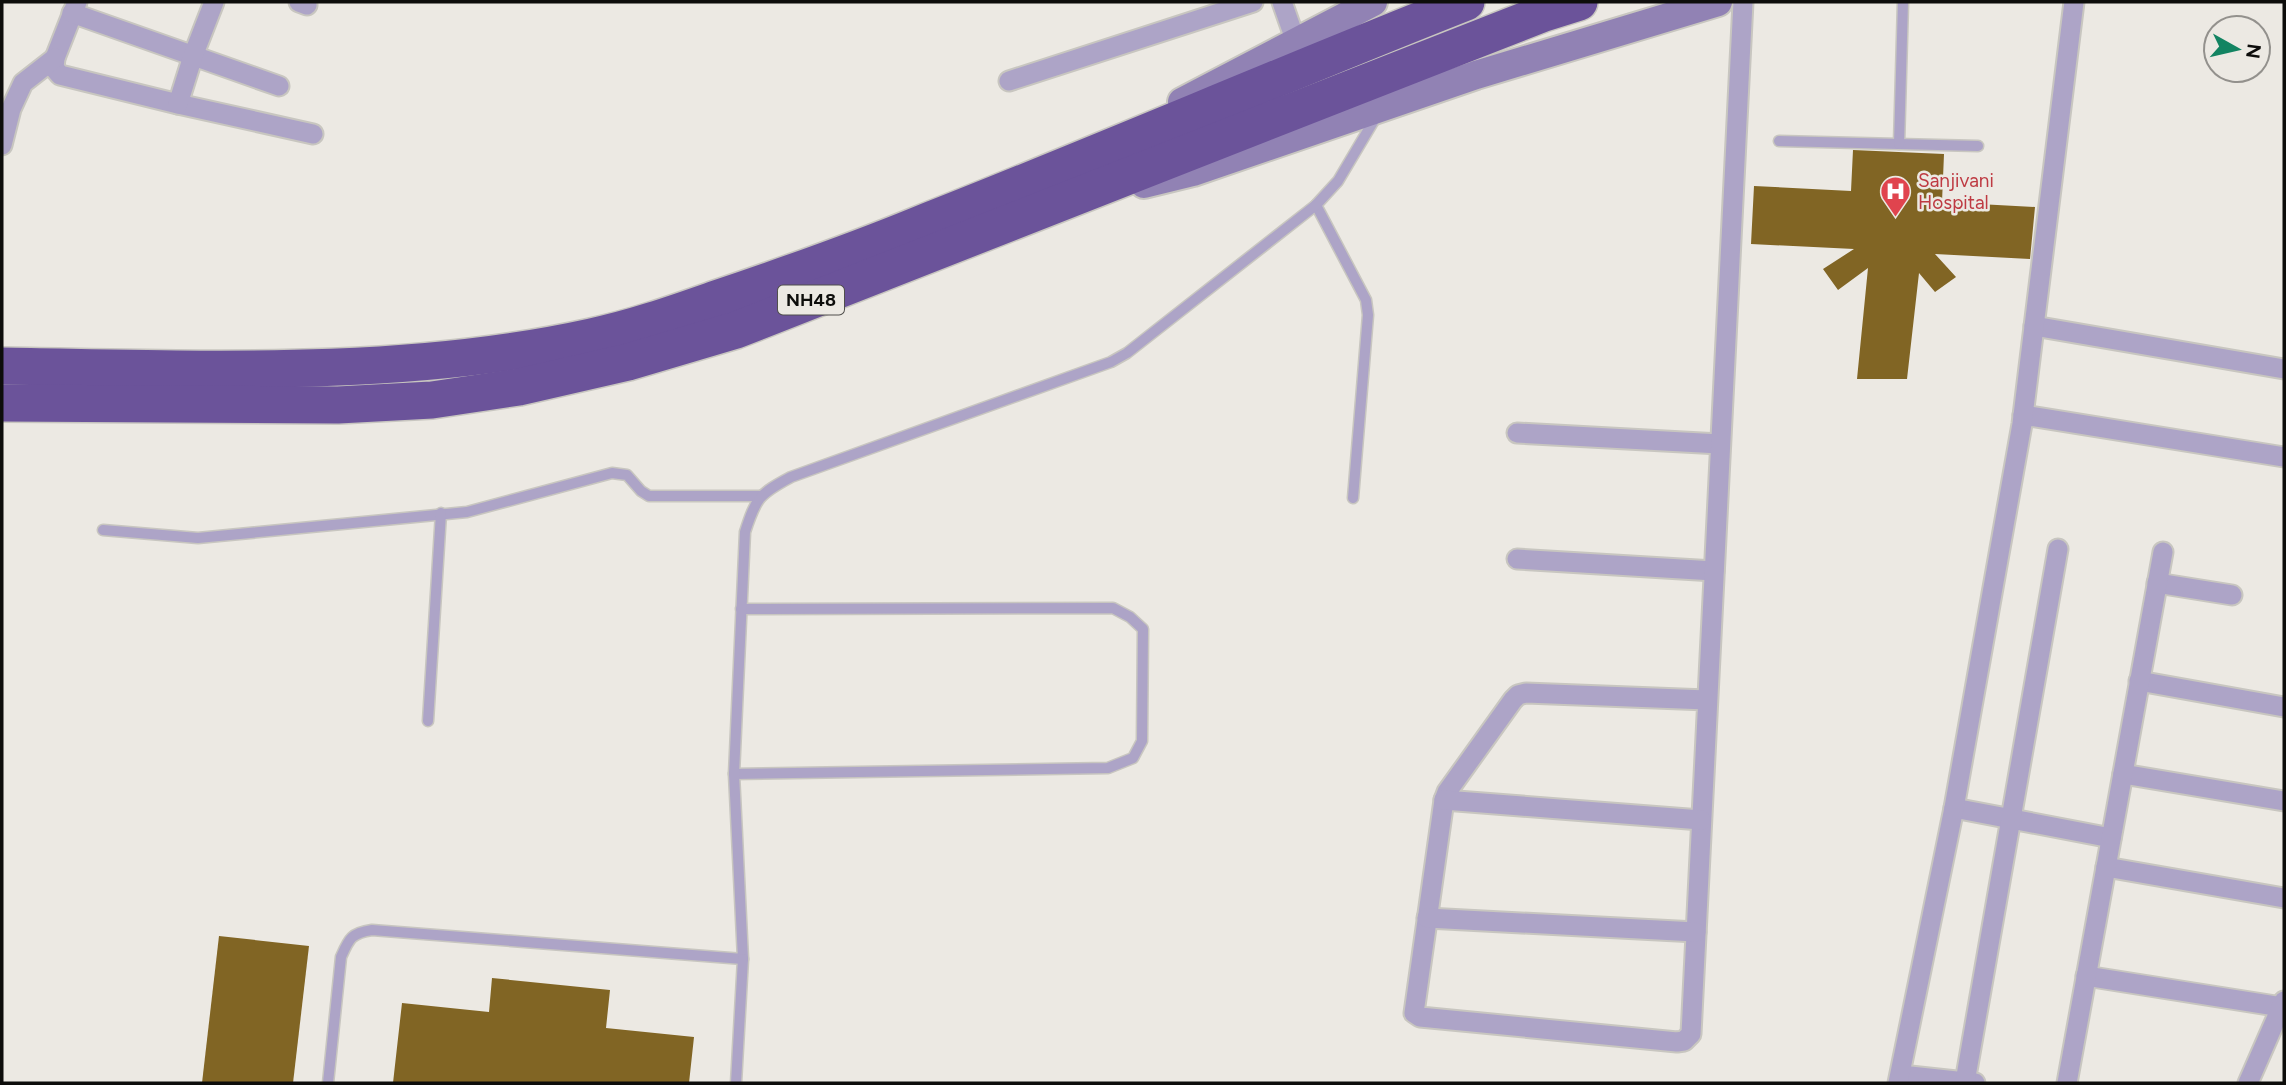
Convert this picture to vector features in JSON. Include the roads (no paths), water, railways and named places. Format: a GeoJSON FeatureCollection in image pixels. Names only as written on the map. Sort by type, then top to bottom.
{"type":"FeatureCollection","features":[{"type":"Feature","properties":{"kind":"highway","name":"NH48"},"geometry":{"type":"LineString","coordinates":[[2,402],[338,405],[432,400],[519,387],[628,362],[736,330],[1046,191],[1352,47],[1466,2]]}},
{"type":"Feature","properties":{"kind":"highway","name":"NH48"},"geometry":{"type":"LineString","coordinates":[[2,366],[348,368],[464,356],[594,337],[1046,191],[1579,2]]}},
{"type":"Feature","properties":{"kind":"street"},"geometry":{"type":"LineString","coordinates":[[178,104],[214,2]]}},
{"type":"Feature","properties":{"kind":"street"},"geometry":{"type":"LineString","coordinates":[[1009,81],[1253,2]]}},
{"type":"Feature","properties":{"kind":"street"},"geometry":{"type":"LineString","coordinates":[[1282,2],[1296,42]]}},
{"type":"Feature","properties":{"kind":"street"},"geometry":{"type":"LineString","coordinates":[[1046,191],[1296,42],[1373,2]]}},
{"type":"Feature","properties":{"kind":"street"},"geometry":{"type":"LineString","coordinates":[[1046,191],[1193,172],[1476,75],[1718,2]]}},
{"type":"Feature","properties":{"kind":"street"},"geometry":{"type":"LineString","coordinates":[[1707,701],[1526,693],[1518,695],[1447,792],[1444,800],[1413,1010],[1416,1016],[1677,1042],[1684,1041],[1691,1034],[1743,2]]}},
{"type":"Feature","properties":{"kind":"street"},"geometry":{"type":"LineString","coordinates":[[2058,549],[2011,820],[1970,1083],[1900,1079],[1954,808],[2023,415],[2074,2]]}},
{"type":"Feature","properties":{"kind":"street"},"geometry":{"type":"LineString","coordinates":[[279,86],[193,56],[74,8],[55,58],[54,68],[60,75],[313,134]]}},
{"type":"Feature","properties":{"kind":"street"},"geometry":{"type":"LineString","coordinates":[[2,145],[11,109],[23,83],[55,58]]}},
{"type":"Feature","properties":{"kind":"street"},"geometry":{"type":"LineString","coordinates":[[2034,326],[2284,369]]}},
{"type":"Feature","properties":{"kind":"street"},"geometry":{"type":"LineString","coordinates":[[2023,415],[2284,457]]}},
{"type":"Feature","properties":{"kind":"street"},"geometry":{"type":"LineString","coordinates":[[1517,433],[1720,444]]}},
{"type":"Feature","properties":{"kind":"street"},"geometry":{"type":"LineString","coordinates":[[2067,1083],[2163,552]]}},
{"type":"Feature","properties":{"kind":"street"},"geometry":{"type":"LineString","coordinates":[[1517,559],[1714,571]]}},
{"type":"Feature","properties":{"kind":"street"},"geometry":{"type":"LineString","coordinates":[[2157,583],[2232,595]]}},
{"type":"Feature","properties":{"kind":"street"},"geometry":{"type":"LineString","coordinates":[[2139,681],[2284,707]]}},
{"type":"Feature","properties":{"kind":"street"},"geometry":{"type":"LineString","coordinates":[[2123,774],[2284,801]]}},
{"type":"Feature","properties":{"kind":"street"},"geometry":{"type":"LineString","coordinates":[[1444,800],[1701,820]]}},
{"type":"Feature","properties":{"kind":"street"},"geometry":{"type":"LineString","coordinates":[[1954,808],[2111,838]]}},
{"type":"Feature","properties":{"kind":"street"},"geometry":{"type":"LineString","coordinates":[[2106,867],[2284,898]]}},
{"type":"Feature","properties":{"kind":"street"},"geometry":{"type":"LineString","coordinates":[[1427,918],[1696,932]]}},
{"type":"Feature","properties":{"kind":"street"},"geometry":{"type":"LineString","coordinates":[[2087,976],[2283,1004],[2248,1083]]}},
{"type":"Feature","properties":{"kind":"lane"},"geometry":{"type":"LineString","coordinates":[[1899,144],[1903,2]]}},
{"type":"Feature","properties":{"kind":"lane"},"geometry":{"type":"LineString","coordinates":[[736,1083],[743,959],[734,774],[745,532],[753,507],[760,496],[791,477],[1111,362],[1127,353],[1316,205],[1338,181],[1382,107]]}},
{"type":"Feature","properties":{"kind":"lane"},"geometry":{"type":"LineString","coordinates":[[1779,141],[1978,146]]}},
{"type":"Feature","properties":{"kind":"lane"},"geometry":{"type":"LineString","coordinates":[[1316,205],[1367,300],[1353,498]]}},
{"type":"Feature","properties":{"kind":"lane"},"geometry":{"type":"LineString","coordinates":[[103,530],[198,538],[475,510],[612,473],[627,475],[649,496],[760,496]]}},
{"type":"Feature","properties":{"kind":"lane"},"geometry":{"type":"LineString","coordinates":[[428,721],[441,513]]}},
{"type":"Feature","properties":{"kind":"lane"},"geometry":{"type":"LineString","coordinates":[[734,774],[1108,768],[1133,758],[1142,741],[1143,629],[1130,617],[1113,608],[741,609]]}},
{"type":"Feature","properties":{"kind":"lane"},"geometry":{"type":"LineString","coordinates":[[328,1083],[341,957],[347,942],[357,932],[372,930],[743,959]]}},
{"type":"Feature","properties":{"kind":"place","name":"Sanjivani Hospital"},"geometry":{"type":"Point","coordinates":[1895,218]}}]}
